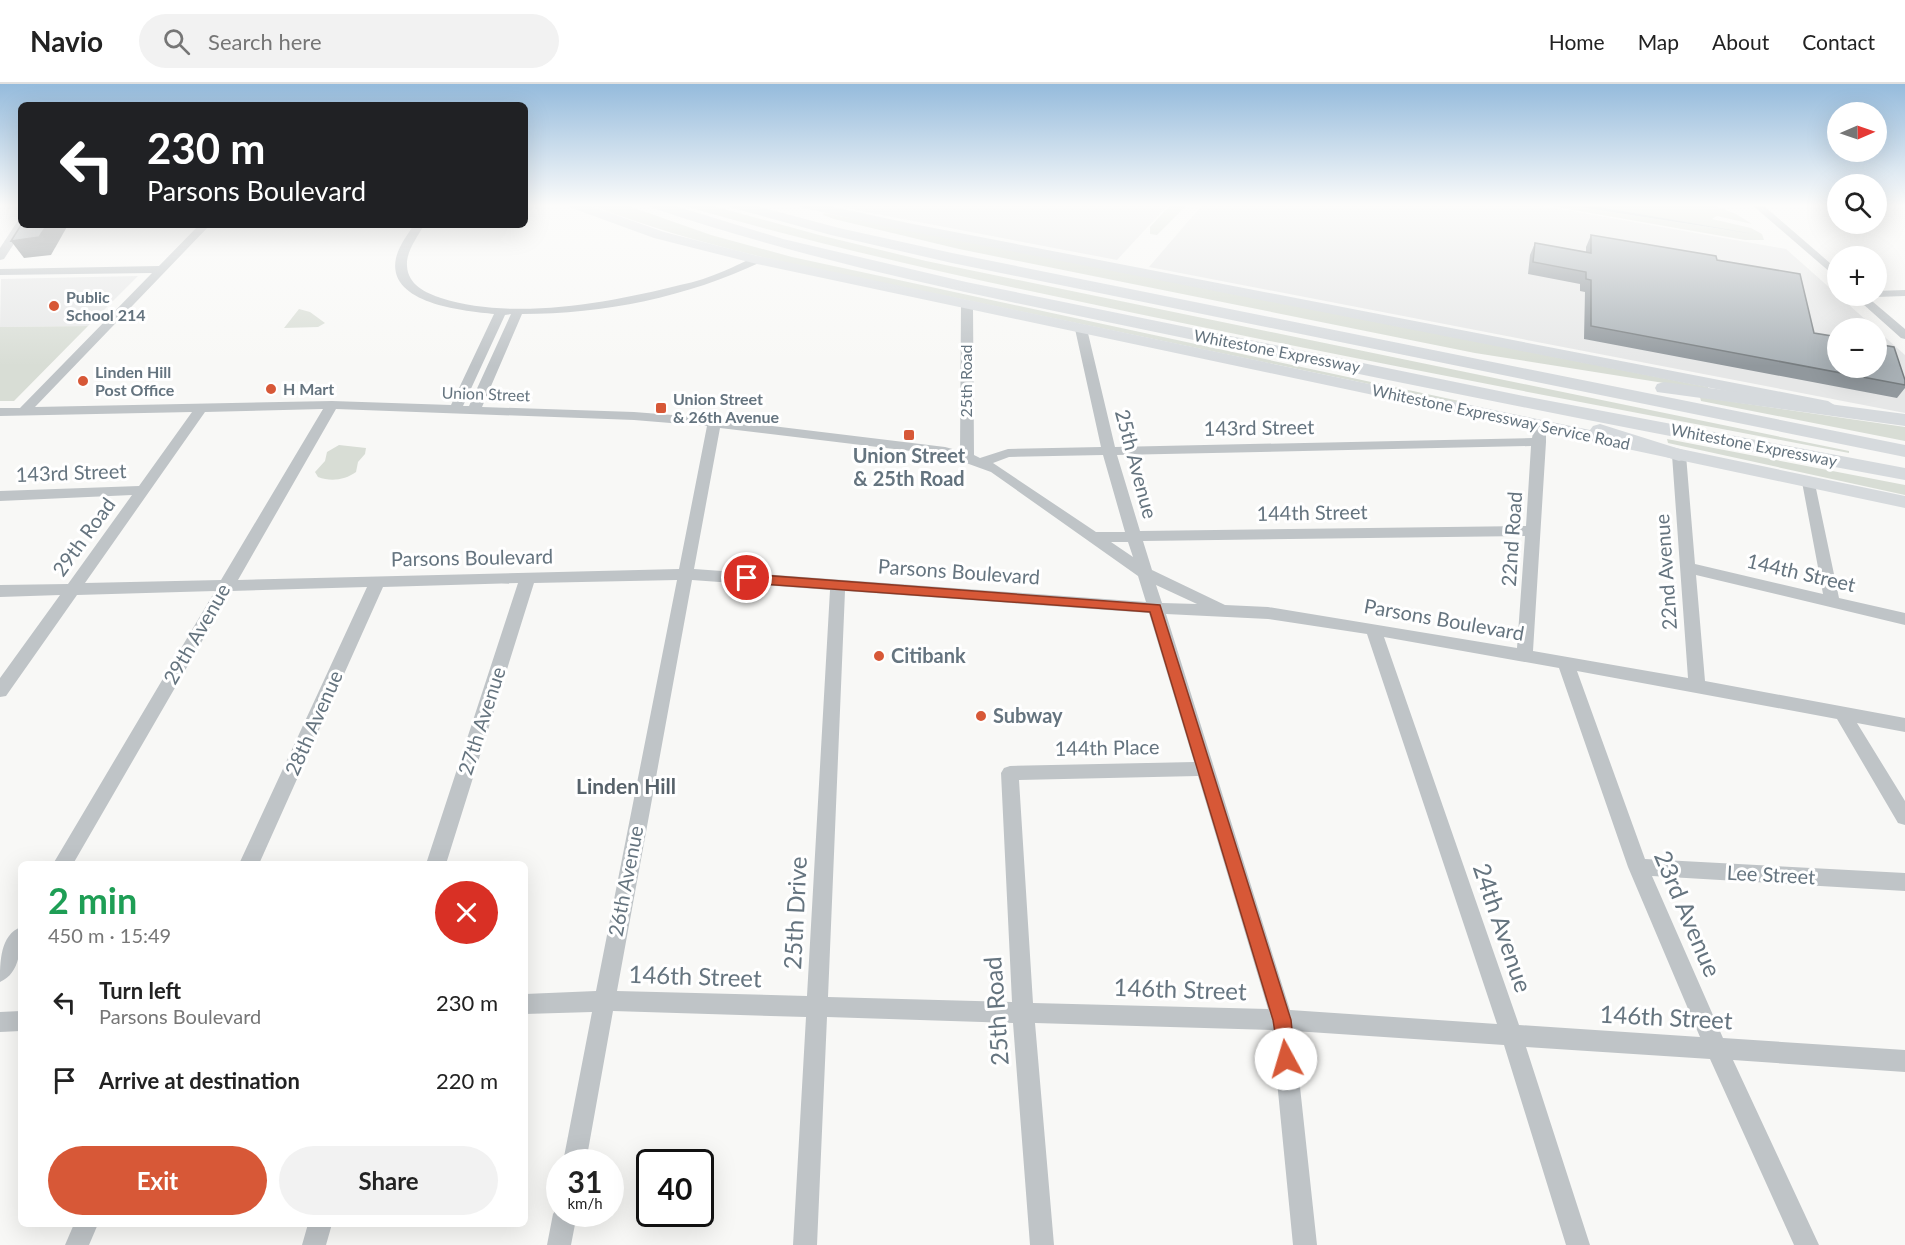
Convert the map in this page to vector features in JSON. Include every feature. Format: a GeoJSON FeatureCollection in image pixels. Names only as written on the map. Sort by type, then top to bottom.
{"type":"FeatureCollection","features":[{"type":"Feature","properties":{"kind":"highway","name":"Whitestone Expressway"},"geometry":{"type":"LineString","coordinates":[[847,258],[1221,340],[1905,474]]}},
{"type":"Feature","properties":{"kind":"highway","name":"Whitestone Expressway"},"geometry":{"type":"LineString","coordinates":[[956,258],[1905,451]]}},
{"type":"Feature","properties":{"kind":"highway"},"geometry":{"type":"LineString","coordinates":[[961,258],[983,264]]}},
{"type":"Feature","properties":{"kind":"highway"},"geometry":{"type":"LineString","coordinates":[[1230,315],[1597,379],[1905,420]]}},
{"type":"Feature","properties":{"kind":"highway"},"geometry":{"type":"LineString","coordinates":[[1221,340],[1530,411],[1679,455]]}},
{"type":"Feature","properties":{"kind":"main road","name":"Whitestone Expressway Service Road"},"geometry":{"type":"LineString","coordinates":[[750,258],[967,306],[1905,502]]}},
{"type":"Feature","properties":{"kind":"main road"},"geometry":{"type":"LineString","coordinates":[[1071,258],[1905,420]]}},
{"type":"Feature","properties":{"kind":"street"},"geometry":{"type":"LineString","coordinates":[[23,412],[172,258]]}},
{"type":"Feature","properties":{"kind":"street"},"geometry":{"type":"LineString","coordinates":[[402,258],[402,273],[411,286],[429,298],[447,305],[501,311],[573,308],[640,298],[711,279],[757,260]]}},
{"type":"Feature","properties":{"kind":"street"},"geometry":{"type":"LineString","coordinates":[[0,272],[161,269]]}},
{"type":"Feature","properties":{"kind":"street"},"geometry":{"type":"LineString","coordinates":[[1887,294],[1905,293]]}},
{"type":"Feature","properties":{"kind":"street","name":"25th Road"},"geometry":{"type":"LineString","coordinates":[[967,306],[974,459]]}},
{"type":"Feature","properties":{"kind":"street"},"geometry":{"type":"LineString","coordinates":[[1872,306],[1905,335]]}},
{"type":"Feature","properties":{"kind":"street"},"geometry":{"type":"LineString","coordinates":[[455,410],[501,311]]}},
{"type":"Feature","properties":{"kind":"street"},"geometry":{"type":"LineString","coordinates":[[474,410],[518,311]]}},
{"type":"Feature","properties":{"kind":"street","name":"25th Avenue"},"geometry":{"type":"LineString","coordinates":[[1081,329],[1109,451],[1134,537],[1282,1020],[1305,1245]]}},
{"type":"Feature","properties":{"kind":"street","name":"Union Street"},"geometry":{"type":"LineString","coordinates":[[0,412],[332,405],[650,417],[945,451],[974,459]]}},
{"type":"Feature","properties":{"kind":"street","name":"29th Avenue"},"geometry":{"type":"LineString","coordinates":[[65,861],[332,405]]}},
{"type":"Feature","properties":{"kind":"street","name":"29th Road"},"geometry":{"type":"LineString","coordinates":[[0,691],[202,407]]}},
{"type":"Feature","properties":{"kind":"street","name":"26th Avenue"},"geometry":{"type":"LineString","coordinates":[[576,1149],[714,423]]}},
{"type":"Feature","properties":{"kind":"street","name":"22nd Road"},"geometry":{"type":"LineString","coordinates":[[1525,655],[1540,425]]}},
{"type":"Feature","properties":{"kind":"street","name":"143rd Street"},"geometry":{"type":"LineString","coordinates":[[974,459],[1008,453],[1539,442]]}},
{"type":"Feature","properties":{"kind":"street","name":"22nd Avenue"},"geometry":{"type":"LineString","coordinates":[[1679,455],[1697,686]]}},
{"type":"Feature","properties":{"kind":"street"},"geometry":{"type":"LineString","coordinates":[[974,459],[1012,479],[1145,573],[1225,611]]}},
{"type":"Feature","properties":{"kind":"street"},"geometry":{"type":"LineString","coordinates":[[1809,482],[1832,602]]}},
{"type":"Feature","properties":{"kind":"street","name":"143rd Street"},"geometry":{"type":"LineString","coordinates":[[0,496],[144,490]]}},
{"type":"Feature","properties":{"kind":"street","name":"144th Street"},"geometry":{"type":"LineString","coordinates":[[1092,537],[1533,531]]}},
{"type":"Feature","properties":{"kind":"street","name":"144th Street"},"geometry":{"type":"LineString","coordinates":[[1688,568],[1905,619]]}},
{"type":"Feature","properties":{"kind":"street","name":"Parsons Boulevard"},"geometry":{"type":"LineString","coordinates":[[0,591],[684,574],[1268,614],[1525,655],[1905,725]]}},
{"type":"Feature","properties":{"kind":"street","name":"27th Avenue"},"geometry":{"type":"LineString","coordinates":[[437,861],[528,577]]}},
{"type":"Feature","properties":{"kind":"street","name":"28th Avenue"},"geometry":{"type":"LineString","coordinates":[[250,861],[378,581]]}},
{"type":"Feature","properties":{"kind":"street","name":"25th Drive"},"geometry":{"type":"LineString","coordinates":[[805,1245],[838,584]]}},
{"type":"Feature","properties":{"kind":"street","name":"24th Avenue"},"geometry":{"type":"LineString","coordinates":[[1373,629],[1512,1036],[1578,1245]]}},
{"type":"Feature","properties":{"kind":"street","name":"23rd Avenue"},"geometry":{"type":"LineString","coordinates":[[1565,662],[1638,867],[1716,1048],[1807,1245]]}},
{"type":"Feature","properties":{"kind":"street"},"geometry":{"type":"LineString","coordinates":[[1843,714],[1905,817]]}},
{"type":"Feature","properties":{"kind":"street","name":"144th Place"},"geometry":{"type":"LineString","coordinates":[[1010,773],[1204,769]]}},
{"type":"Feature","properties":{"kind":"street","name":"25th Road"},"geometry":{"type":"LineString","coordinates":[[1010,773],[1023,1013],[1042,1245]]}},
{"type":"Feature","properties":{"kind":"street","name":"Lee Street"},"geometry":{"type":"LineString","coordinates":[[1638,867],[1905,882]]}},
{"type":"Feature","properties":{"kind":"street"},"geometry":{"type":"LineString","coordinates":[[0,972],[18,941]]}},
{"type":"Feature","properties":{"kind":"street","name":"146th Street"},"geometry":{"type":"LineString","coordinates":[[528,1004],[604,1002],[1282,1020],[1905,1060]]}},
{"type":"Feature","properties":{"kind":"street"},"geometry":{"type":"LineString","coordinates":[[0,1022],[18,1021]]}},
{"type":"Feature","properties":{"kind":"street"},"geometry":{"type":"LineString","coordinates":[[76,1245],[85,1227]]}},
{"type":"Feature","properties":{"kind":"street"},"geometry":{"type":"LineString","coordinates":[[314,1245],[319,1227]]}},
{"type":"Feature","properties":{"kind":"street"},"geometry":{"type":"LineString","coordinates":[[559,1245],[562,1227]]}},
{"type":"Feature","properties":{"kind":"shaded area"},"geometry":{"type":"Polygon","coordinates":[[[769,258],[797,258],[1464,402],[1463,404],[769,258]]]}},
{"type":"Feature","properties":{"kind":"shaded area"},"geometry":{"type":"Polygon","coordinates":[[[886,258],[914,258],[1849,451],[1849,453],[1223,332],[886,258]]]}},
{"type":"Feature","properties":{"kind":"shaded area"},"geometry":{"type":"Polygon","coordinates":[[[1005,258],[1054,258],[1708,387],[1708,390],[1475,353],[1005,258]]]}},
{"type":"Feature","properties":{"kind":"shaded area"},"geometry":{"type":"Polygon","coordinates":[[[1157,258],[1796,258],[1827,285],[1827,306],[1850,306],[1864,318],[1827,318],[1827,378],[1887,378],[1887,339],[1905,355],[1905,413],[1149,267],[1157,258]]]}},
{"type":"Feature","properties":{"kind":"shaded area","name":"Public School 214"},"geometry":{"type":"Polygon","coordinates":[[[138,276],[88,326],[0,327],[1,279],[138,276]]]}},
{"type":"Feature","properties":{"kind":"shaded area"},"geometry":{"type":"Polygon","coordinates":[[[299,309],[310,312],[325,323],[318,327],[284,328],[299,309]]]}},
{"type":"Feature","properties":{"kind":"shaded area"},"geometry":{"type":"Polygon","coordinates":[[[88,326],[14,401],[0,401],[0,327],[88,326]]]}},
{"type":"Feature","properties":{"kind":"shaded area"},"geometry":{"type":"Polygon","coordinates":[[[1700,397],[1905,427],[1905,441],[1701,401],[1700,397]]]}},
{"type":"Feature","properties":{"kind":"shaded area"},"geometry":{"type":"Polygon","coordinates":[[[1667,439],[1905,485],[1905,495],[1668,443],[1667,439]]]}},
{"type":"Feature","properties":{"kind":"shaded area"},"geometry":{"type":"Polygon","coordinates":[[[339,445],[366,448],[365,454],[358,462],[356,472],[338,479],[318,477],[315,472],[325,461],[327,452],[339,445]]]}},
{"type":"Feature","properties":{"kind":"building"},"geometry":{"type":"Polygon","coordinates":[[[1533,258],[1717,258],[1800,274],[1814,333],[1827,335],[1827,370],[1591,326],[1591,280],[1586,279],[1586,272],[1533,262],[1533,258]]]}},
{"type":"Feature","properties":{"kind":"building"},"geometry":{"type":"Polygon","coordinates":[[[1887,346],[1894,347],[1905,385],[1868,378],[1887,378],[1887,346]]]}},
{"type":"Feature","properties":{"kind":"place","name":"Public School 214"},"geometry":{"type":"Point","coordinates":[54,306]}},
{"type":"Feature","properties":{"kind":"place","name":"Linden Hill Post Office"},"geometry":{"type":"Point","coordinates":[83,381]}},
{"type":"Feature","properties":{"kind":"place","name":"H Mart"},"geometry":{"type":"Point","coordinates":[271,389]}},
{"type":"Feature","properties":{"kind":"place","name":"Union Street & 26th Avenue"},"geometry":{"type":"Point","coordinates":[661,408]}},
{"type":"Feature","properties":{"kind":"place","name":"Union Street & 25th Road"},"geometry":{"type":"Point","coordinates":[909,435]}},
{"type":"Feature","properties":{"kind":"place","name":"Citibank"},"geometry":{"type":"Point","coordinates":[879,656]}},
{"type":"Feature","properties":{"kind":"place","name":"Subway"},"geometry":{"type":"Point","coordinates":[981,716]}},
{"type":"Feature","properties":{"kind":"district","name":"Linden Hill"},"geometry":{"type":"Point","coordinates":[626,787]}},
{"type":"Feature","properties":{"kind":"route"},"geometry":{"type":"LineString","coordinates":[[747,578],[1155,608],[1282,1020],[1286,1059]]}}]}
